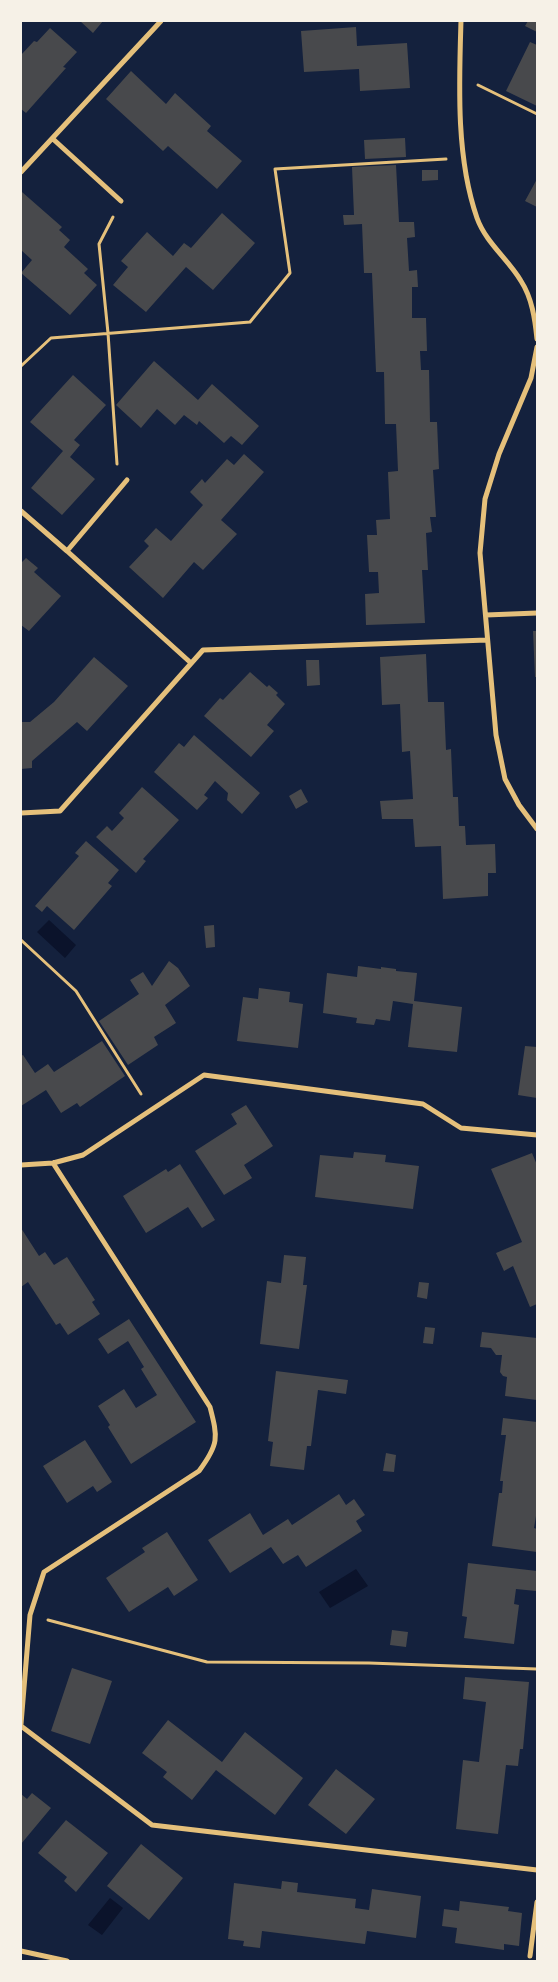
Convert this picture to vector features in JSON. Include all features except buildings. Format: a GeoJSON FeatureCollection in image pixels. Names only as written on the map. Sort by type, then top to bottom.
{"type":"FeatureCollection","features":[{"type":"Feature","properties":{"kind":"street"},"geometry":{"type":"LineString","coordinates":[[21,172],[161,21]]}},
{"type":"Feature","properties":{"kind":"street"},"geometry":{"type":"LineString","coordinates":[[461,21],[459,76],[467,178],[478,220],[494,247],[521,281],[535,310],[537,339]]}},
{"type":"Feature","properties":{"kind":"street"},"geometry":{"type":"LineString","coordinates":[[53,139],[121,201]]}},
{"type":"Feature","properties":{"kind":"street"},"geometry":{"type":"LineString","coordinates":[[537,346],[531,378],[499,454],[485,499],[480,553],[496,735],[505,779],[519,806],[537,829]]}},
{"type":"Feature","properties":{"kind":"street"},"geometry":{"type":"LineString","coordinates":[[68,551],[127,480]]}},
{"type":"Feature","properties":{"kind":"street"},"geometry":{"type":"LineString","coordinates":[[21,511],[68,551],[191,663]]}},
{"type":"Feature","properties":{"kind":"street"},"geometry":{"type":"LineString","coordinates":[[486,615],[537,613]]}},
{"type":"Feature","properties":{"kind":"street"},"geometry":{"type":"LineString","coordinates":[[21,813],[60,811],[203,650],[487,640]]}},
{"type":"Feature","properties":{"kind":"street"},"geometry":{"type":"LineString","coordinates":[[21,1165],[53,1163],[83,1155],[204,1075],[423,1104],[461,1128],[537,1135]]}},
{"type":"Feature","properties":{"kind":"street"},"geometry":{"type":"LineString","coordinates":[[53,1163],[210,1407],[217,1434],[212,1453],[200,1471],[44,1572],[30,1615],[21,1725],[152,1825],[537,1870]]}},
{"type":"Feature","properties":{"kind":"street"},"geometry":{"type":"LineString","coordinates":[[530,1956],[537,1902]]}},
{"type":"Feature","properties":{"kind":"street"},"geometry":{"type":"LineString","coordinates":[[21,1951],[67,1961]]}},
{"type":"Feature","properties":{"kind":"path"},"geometry":{"type":"LineString","coordinates":[[459,76],[537,114]]}},
{"type":"Feature","properties":{"kind":"path"},"geometry":{"type":"LineString","coordinates":[[21,366],[51,338],[250,322],[290,273],[276,168],[465,158]]}},
{"type":"Feature","properties":{"kind":"path"},"geometry":{"type":"LineString","coordinates":[[121,201],[99,244],[108,333],[117,468],[127,480]]}},
{"type":"Feature","properties":{"kind":"path"},"geometry":{"type":"LineString","coordinates":[[21,940],[76,991],[151,1110]]}},
{"type":"Feature","properties":{"kind":"path"},"geometry":{"type":"LineString","coordinates":[[30,1615],[206,1662],[369,1663],[537,1669]]}},
{"type":"Feature","properties":{"kind":"water"},"geometry":{"type":"Polygon","coordinates":[[[49,920],[76,945],[65,958],[37,932],[49,920]]]}},
{"type":"Feature","properties":{"kind":"water"},"geometry":{"type":"Polygon","coordinates":[[[356,1569],[368,1586],[330,1608],[319,1592],[356,1569]]]}},
{"type":"Feature","properties":{"kind":"water"},"geometry":{"type":"Polygon","coordinates":[[[110,1898],[123,1908],[102,1935],[88,1925],[110,1898]]]}}]}
